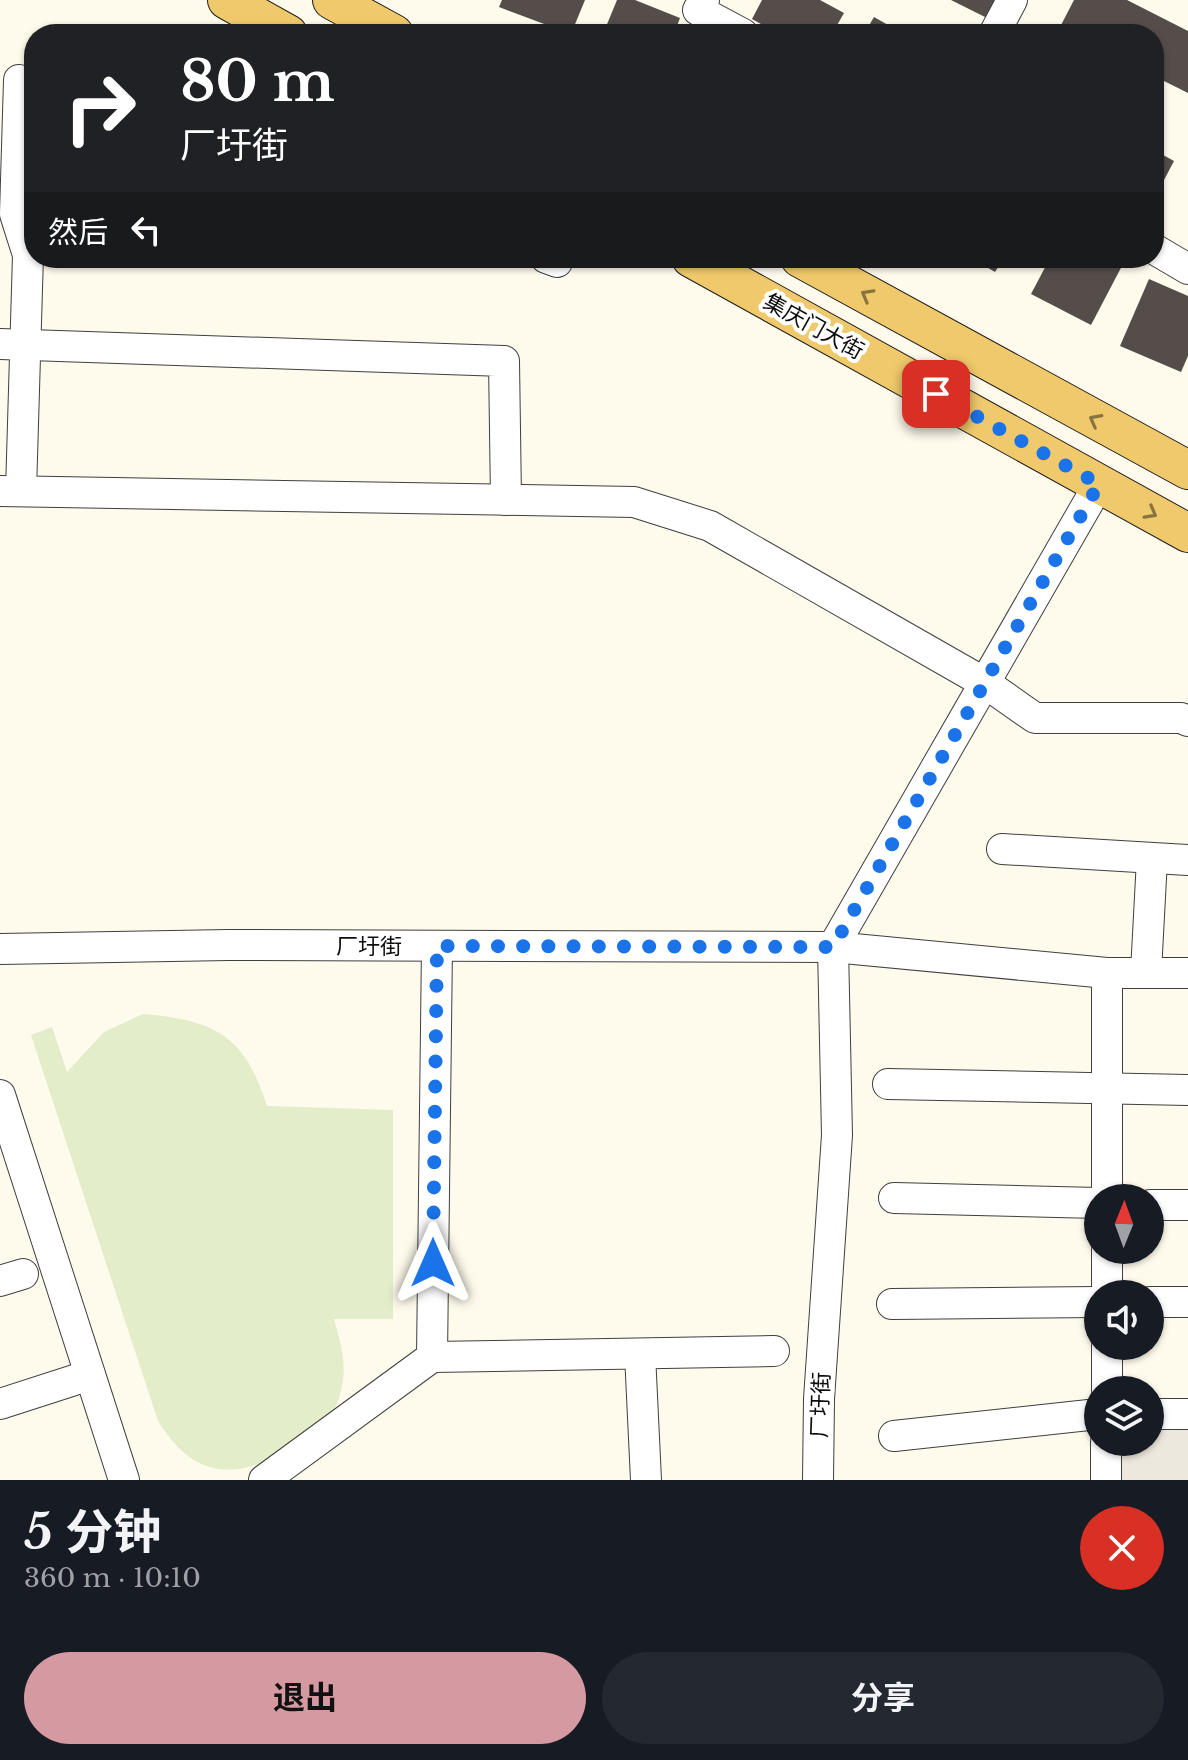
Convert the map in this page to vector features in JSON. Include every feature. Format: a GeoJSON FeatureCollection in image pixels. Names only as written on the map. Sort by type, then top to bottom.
{"type":"FeatureCollection","features":[{"type":"Feature","properties":{"kind":"main road"},"geometry":{"type":"LineString","coordinates":[[227,0],[270,24]]}},
{"type":"Feature","properties":{"kind":"main road"},"geometry":{"type":"LineString","coordinates":[[332,0],[376,24]]}},
{"type":"Feature","properties":{"kind":"main road","name":"集庆门大街"},"geometry":{"type":"LineString","coordinates":[[709,268],[1188,533]]}},
{"type":"Feature","properties":{"kind":"main road"},"geometry":{"type":"LineString","coordinates":[[818,268],[1188,470]]}},
{"type":"Feature","properties":{"kind":"street"},"geometry":{"type":"LineString","coordinates":[[704,0],[698,10],[724,24]]}},
{"type":"Feature","properties":{"kind":"street"},"geometry":{"type":"LineString","coordinates":[[999,24],[1012,0]]}},
{"type":"Feature","properties":{"kind":"street"},"geometry":{"type":"LineString","coordinates":[[18,80],[16,214],[24,241]]}},
{"type":"Feature","properties":{"kind":"street"},"geometry":{"type":"LineString","coordinates":[[1164,255],[1188,269]]}},
{"type":"Feature","properties":{"kind":"street"},"geometry":{"type":"LineString","coordinates":[[26,268],[13,344],[11,491],[634,502],[710,526],[985,683],[1035,718],[1181,718],[1188,721]]}},
{"type":"Feature","properties":{"kind":"street"},"geometry":{"type":"LineString","coordinates":[[13,344],[504,361],[506,500]]}},
{"type":"Feature","properties":{"kind":"street"},"geometry":{"type":"LineString","coordinates":[[1099,484],[833,947],[1107,973],[1188,973]]}},
{"type":"Feature","properties":{"kind":"street"},"geometry":{"type":"LineString","coordinates":[[1002,849],[1188,860]]}},
{"type":"Feature","properties":{"kind":"street"},"geometry":{"type":"LineString","coordinates":[[1146,972],[1152,859]]}},
{"type":"Feature","properties":{"kind":"street","name":"厂圩街"},"geometry":{"type":"LineString","coordinates":[[0,949],[228,945],[833,947],[837,1135],[819,1399],[818,1480]]}},
{"type":"Feature","properties":{"kind":"street"},"geometry":{"type":"LineString","coordinates":[[432,1357],[437,946]]}},
{"type":"Feature","properties":{"kind":"street"},"geometry":{"type":"LineString","coordinates":[[1107,973],[1107,1184]]}},
{"type":"Feature","properties":{"kind":"street"},"geometry":{"type":"LineString","coordinates":[[888,1084],[1188,1090]]}},
{"type":"Feature","properties":{"kind":"street"},"geometry":{"type":"LineString","coordinates":[[0,1095],[124,1480]]}},
{"type":"Feature","properties":{"kind":"street"},"geometry":{"type":"LineString","coordinates":[[894,1198],[1084,1203]]}},
{"type":"Feature","properties":{"kind":"street"},"geometry":{"type":"LineString","coordinates":[[1164,1205],[1188,1205]]}},
{"type":"Feature","properties":{"kind":"street"},"geometry":{"type":"LineString","coordinates":[[892,1304],[1084,1302]]}},
{"type":"Feature","properties":{"kind":"street"},"geometry":{"type":"LineString","coordinates":[[1164,1302],[1188,1302]]}},
{"type":"Feature","properties":{"kind":"street"},"geometry":{"type":"LineString","coordinates":[[264,1480],[432,1357],[774,1351]]}},
{"type":"Feature","properties":{"kind":"street"},"geometry":{"type":"LineString","coordinates":[[640,1354],[646,1480]]}},
{"type":"Feature","properties":{"kind":"street"},"geometry":{"type":"LineString","coordinates":[[0,1404],[90,1375]]}},
{"type":"Feature","properties":{"kind":"street"},"geometry":{"type":"LineString","coordinates":[[1164,1414],[1188,1414]]}},
{"type":"Feature","properties":{"kind":"street"},"geometry":{"type":"LineString","coordinates":[[894,1436],[1084,1416]]}},
{"type":"Feature","properties":{"kind":"street"},"geometry":{"type":"LineString","coordinates":[[1106,1456],[1106,1480]]}},
{"type":"Feature","properties":{"kind":"green space"},"geometry":{"type":"Polygon","coordinates":[[[143,1014],[189,1021],[223,1036],[237,1047],[248,1063],[267,1106],[393,1110],[393,1319],[334,1319],[344,1367],[338,1401],[328,1427],[313,1440],[249,1467],[231,1470],[200,1463],[185,1454],[158,1421],[31,1035],[52,1027],[67,1072],[104,1032],[143,1014]]]}},
{"type":"Feature","properties":{"kind":"shaded area"},"geometry":{"type":"Polygon","coordinates":[[[1164,1414],[1188,1415],[1188,1480],[1106,1480],[1106,1456],[1164,1456],[1164,1414]]]}},
{"type":"Feature","properties":{"kind":"building"},"geometry":{"type":"Polygon","coordinates":[[[502,0],[585,0],[575,24],[544,24],[499,7],[502,0]]]}},
{"type":"Feature","properties":{"kind":"building"},"geometry":{"type":"Polygon","coordinates":[[[617,0],[635,0],[680,18],[678,24],[607,24],[617,0]]]}},
{"type":"Feature","properties":{"kind":"building"},"geometry":{"type":"Polygon","coordinates":[[[762,0],[820,0],[844,13],[838,24],[761,24],[752,19],[762,0]]]}},
{"type":"Feature","properties":{"kind":"building"},"geometry":{"type":"Polygon","coordinates":[[[951,0],[1001,0],[991,20],[951,0]]]}},
{"type":"Feature","properties":{"kind":"building"},"geometry":{"type":"Polygon","coordinates":[[[1074,0],[1127,0],[1188,31],[1188,93],[1164,81],[1164,24],[1062,24],[1074,0]]]}},
{"type":"Feature","properties":{"kind":"building"},"geometry":{"type":"Polygon","coordinates":[[[874,17],[886,24],[870,24],[874,17]]]}},
{"type":"Feature","properties":{"kind":"building"},"geometry":{"type":"Polygon","coordinates":[[[1164,156],[1174,161],[1164,180],[1164,156]]]}},
{"type":"Feature","properties":{"kind":"building"},"geometry":{"type":"Polygon","coordinates":[[[1045,268],[1121,268],[1091,325],[1031,294],[1045,268]]]}},
{"type":"Feature","properties":{"kind":"building"},"geometry":{"type":"Polygon","coordinates":[[[1149,279],[1188,296],[1188,356],[1181,372],[1120,346],[1149,279]]]}},
{"type":"Feature","properties":{"kind":"route"},"geometry":{"type":"LineString","coordinates":[[433,1263],[437,946],[833,947],[1099,484],[936,394]]}}]}
